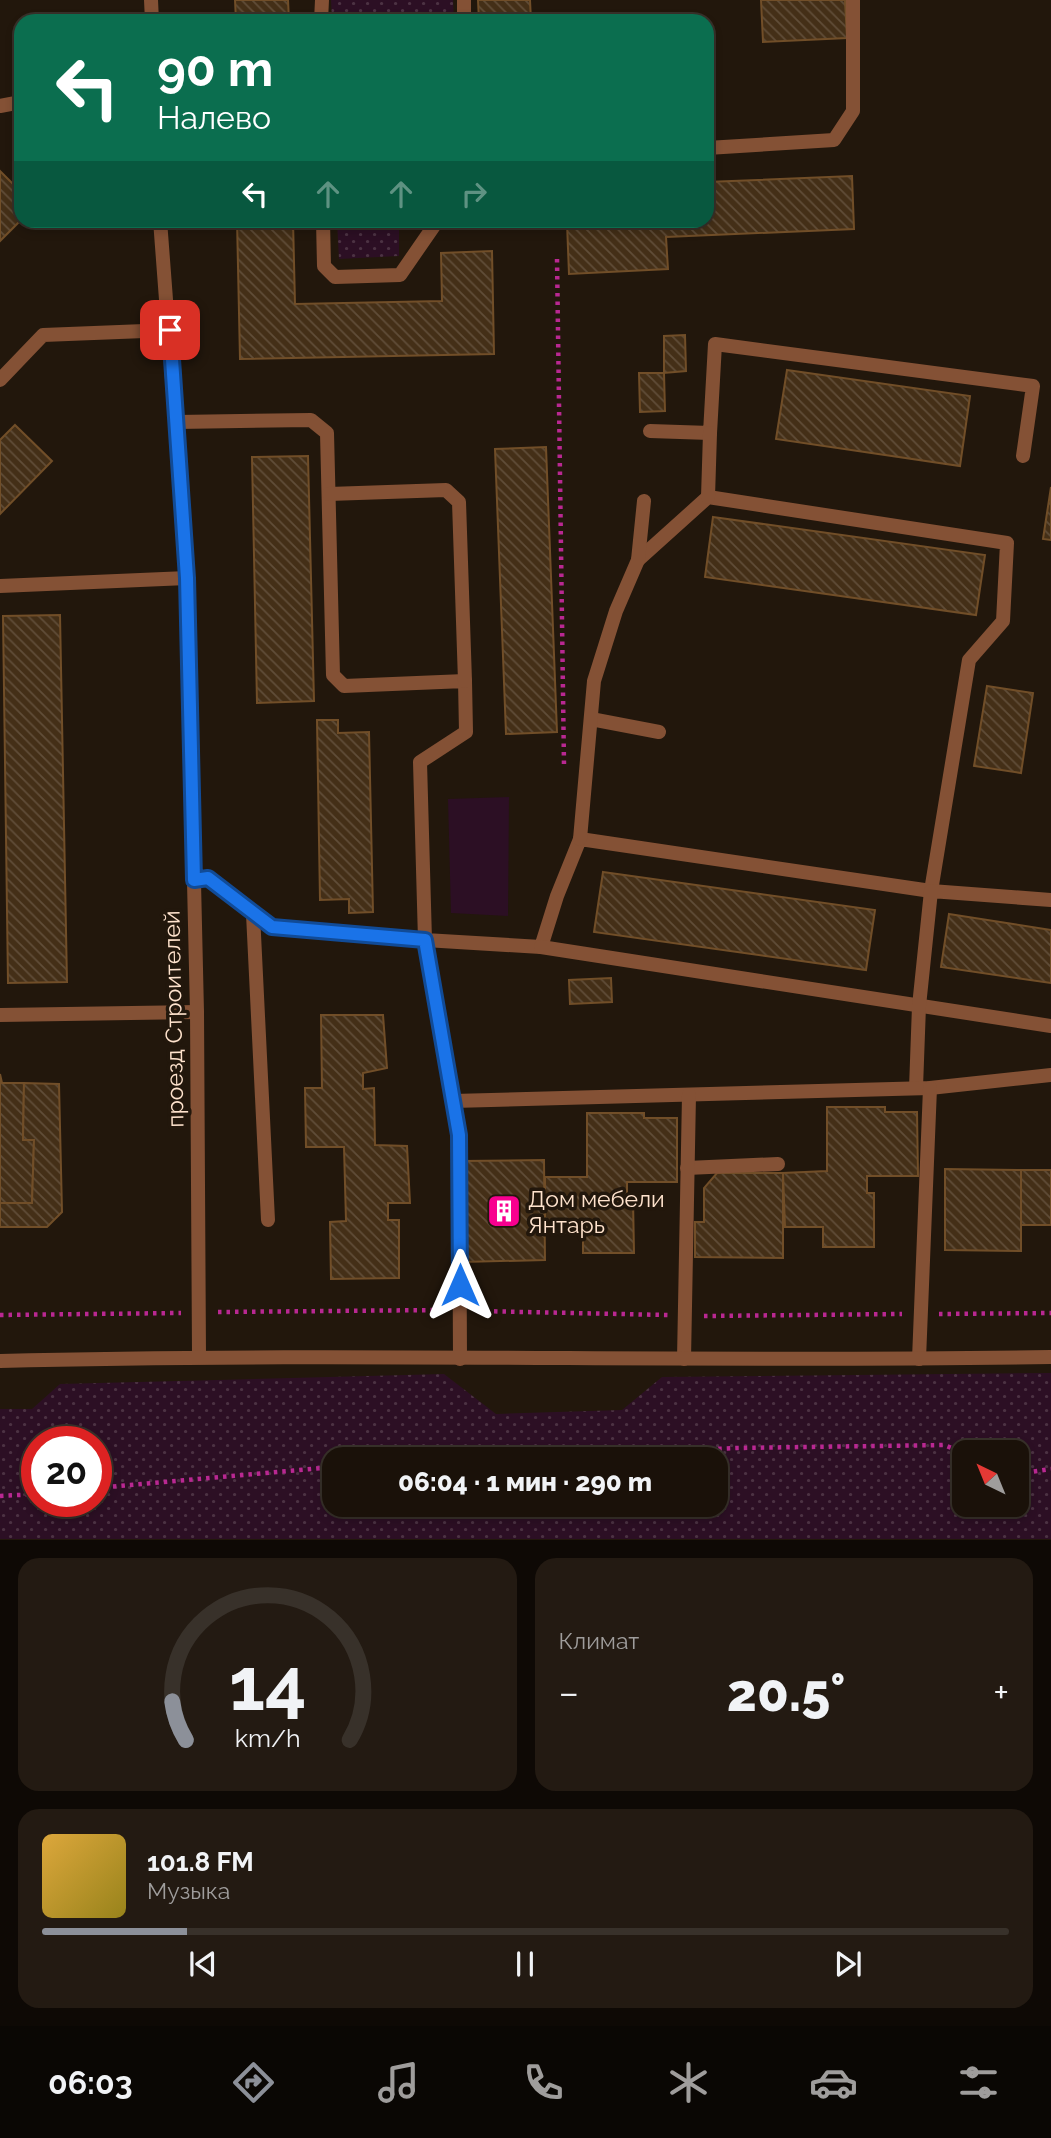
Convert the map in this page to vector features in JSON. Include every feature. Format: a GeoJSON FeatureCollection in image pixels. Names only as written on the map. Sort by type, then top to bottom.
{"type":"FeatureCollection","features":[{"type":"Feature","properties":{"kind":"street"},"geometry":{"type":"LineString","coordinates":[[714,148],[834,140],[853,111],[853,0]]}},
{"type":"Feature","properties":{"kind":"street","name":"проезд Строителей"},"geometry":{"type":"LineString","coordinates":[[161,228],[187,578],[197,1012],[199,1356]]}},
{"type":"Feature","properties":{"kind":"street"},"geometry":{"type":"LineString","coordinates":[[323,228],[324,266],[335,277],[400,275],[432,228]]}},
{"type":"Feature","properties":{"kind":"street"},"geometry":{"type":"LineString","coordinates":[[0,380],[43,335],[170,330]]}},
{"type":"Feature","properties":{"kind":"street"},"geometry":{"type":"LineString","coordinates":[[638,561],[708,497],[715,344],[1033,386],[1023,456]]}},
{"type":"Feature","properties":{"kind":"street"},"geometry":{"type":"LineString","coordinates":[[177,422],[311,420],[327,433],[333,675],[344,686],[465,681]]}},
{"type":"Feature","properties":{"kind":"street"},"geometry":{"type":"LineString","coordinates":[[650,431],[710,433]]}},
{"type":"Feature","properties":{"kind":"street"},"geometry":{"type":"LineString","coordinates":[[329,494],[446,490],[460,502],[466,732],[421,762],[425,940],[459,1135],[460,1359]]}},
{"type":"Feature","properties":{"kind":"street"},"geometry":{"type":"LineString","coordinates":[[708,497],[1007,543],[1003,621],[969,660],[931,891],[919,1006],[923,1088],[919,1359]]}},
{"type":"Feature","properties":{"kind":"street"},"geometry":{"type":"LineString","coordinates":[[541,947],[557,896],[580,839],[594,681],[616,611],[638,561],[643,500]]}},
{"type":"Feature","properties":{"kind":"street"},"geometry":{"type":"LineString","coordinates":[[0,586],[187,578]]}},
{"type":"Feature","properties":{"kind":"street"},"geometry":{"type":"LineString","coordinates":[[591,719],[659,732]]}},
{"type":"Feature","properties":{"kind":"street"},"geometry":{"type":"LineString","coordinates":[[580,839],[931,891],[1051,901]]}},
{"type":"Feature","properties":{"kind":"street"},"geometry":{"type":"LineString","coordinates":[[194,880],[208,878],[272,927],[541,947],[1051,1026]]}},
{"type":"Feature","properties":{"kind":"street"},"geometry":{"type":"LineString","coordinates":[[253,914],[268,1220]]}},
{"type":"Feature","properties":{"kind":"street"},"geometry":{"type":"LineString","coordinates":[[0,1016],[197,1012]]}},
{"type":"Feature","properties":{"kind":"street"},"geometry":{"type":"LineString","coordinates":[[453,1101],[923,1088],[1051,1075]]}},
{"type":"Feature","properties":{"kind":"street"},"geometry":{"type":"LineString","coordinates":[[684,1359],[689,1095]]}},
{"type":"Feature","properties":{"kind":"street"},"geometry":{"type":"LineString","coordinates":[[687,1168],[778,1164]]}},
{"type":"Feature","properties":{"kind":"street"},"geometry":{"type":"LineString","coordinates":[[0,1361],[199,1356],[460,1359],[1051,1357]]}},
{"type":"Feature","properties":{"kind":"path"},"geometry":{"type":"LineString","coordinates":[[557,259],[565,775]]}},
{"type":"Feature","properties":{"kind":"path"},"geometry":{"type":"LineString","coordinates":[[0,1315],[460,1310],[685,1316],[1051,1313]]}},
{"type":"Feature","properties":{"kind":"path"},"geometry":{"type":"LineString","coordinates":[[728,1449],[944,1445],[952,1448]]}},
{"type":"Feature","properties":{"kind":"path"},"geometry":{"type":"LineString","coordinates":[[112,1487],[322,1468]]}},
{"type":"Feature","properties":{"kind":"path"},"geometry":{"type":"LineString","coordinates":[[1029,1472],[1051,1469]]}},
{"type":"Feature","properties":{"kind":"path"},"geometry":{"type":"LineString","coordinates":[[0,1496],[21,1495]]}},
{"type":"Feature","properties":{"kind":"shaded area"},"geometry":{"type":"Polygon","coordinates":[[[331,0],[453,0],[454,14],[332,14],[331,0]]]}},
{"type":"Feature","properties":{"kind":"shaded area"},"geometry":{"type":"Polygon","coordinates":[[[337,228],[399,228],[399,256],[339,259],[337,228]]]}},
{"type":"Feature","properties":{"kind":"shaded area"},"geometry":{"type":"Polygon","coordinates":[[[509,797],[508,916],[451,913],[448,799],[509,797]]]}},
{"type":"Feature","properties":{"kind":"shaded area"},"geometry":{"type":"Polygon","coordinates":[[[1051,1373],[1051,1539],[0,1539],[0,1409],[32,1409],[60,1384],[444,1374],[496,1414],[622,1410],[662,1377],[1051,1373]]]}},
{"type":"Feature","properties":{"kind":"building"},"geometry":{"type":"Polygon","coordinates":[[[235,0],[288,0],[289,14],[236,14],[235,0]]]}},
{"type":"Feature","properties":{"kind":"building"},"geometry":{"type":"Polygon","coordinates":[[[478,0],[530,0],[531,14],[479,14],[478,0]]]}},
{"type":"Feature","properties":{"kind":"building"},"geometry":{"type":"Polygon","coordinates":[[[761,0],[845,0],[847,38],[763,42],[761,0]]]}},
{"type":"Feature","properties":{"kind":"building"},"geometry":{"type":"Polygon","coordinates":[[[0,171],[14,185],[14,227],[0,241],[0,171]]]}},
{"type":"Feature","properties":{"kind":"building"},"geometry":{"type":"Polygon","coordinates":[[[852,176],[854,229],[666,237],[668,269],[569,274],[567,228],[714,228],[714,182],[852,176]]]}},
{"type":"Feature","properties":{"kind":"building"},"geometry":{"type":"Polygon","coordinates":[[[237,228],[293,228],[295,304],[442,301],[441,253],[492,251],[494,354],[240,359],[237,228]]]}},
{"type":"Feature","properties":{"kind":"building"},"geometry":{"type":"Polygon","coordinates":[[[685,335],[686,371],[664,373],[664,336],[685,335]]]}},
{"type":"Feature","properties":{"kind":"building"},"geometry":{"type":"Polygon","coordinates":[[[787,370],[970,396],[960,466],[776,439],[787,370]]]}},
{"type":"Feature","properties":{"kind":"building"},"geometry":{"type":"Polygon","coordinates":[[[639,373],[664,373],[665,411],[640,412],[639,373]]]}},
{"type":"Feature","properties":{"kind":"building"},"geometry":{"type":"Polygon","coordinates":[[[15,425],[52,461],[0,514],[0,440],[15,425]]]}},
{"type":"Feature","properties":{"kind":"building"},"geometry":{"type":"Polygon","coordinates":[[[546,447],[557,732],[506,734],[495,449],[546,447]]]}},
{"type":"Feature","properties":{"kind":"building"},"geometry":{"type":"Polygon","coordinates":[[[308,456],[314,701],[257,703],[252,457],[308,456]]]}},
{"type":"Feature","properties":{"kind":"building"},"geometry":{"type":"Polygon","coordinates":[[[1051,487],[1051,540],[1043,539],[1051,487]]]}},
{"type":"Feature","properties":{"kind":"building"},"geometry":{"type":"Polygon","coordinates":[[[713,517],[985,555],[976,615],[705,577],[713,517]]]}},
{"type":"Feature","properties":{"kind":"building"},"geometry":{"type":"Polygon","coordinates":[[[60,615],[67,982],[8,983],[3,616],[60,615]]]}},
{"type":"Feature","properties":{"kind":"building"},"geometry":{"type":"Polygon","coordinates":[[[987,686],[1033,693],[1021,773],[974,766],[987,686]]]}},
{"type":"Feature","properties":{"kind":"building"},"geometry":{"type":"Polygon","coordinates":[[[317,720],[338,720],[338,733],[369,732],[373,912],[349,913],[349,899],[320,900],[317,720]]]}},
{"type":"Feature","properties":{"kind":"building"},"geometry":{"type":"Polygon","coordinates":[[[603,872],[875,910],[866,970],[594,932],[603,872]]]}},
{"type":"Feature","properties":{"kind":"building"},"geometry":{"type":"Polygon","coordinates":[[[949,914],[1051,930],[1051,983],[941,967],[949,914]]]}},
{"type":"Feature","properties":{"kind":"building"},"geometry":{"type":"Polygon","coordinates":[[[611,978],[612,1002],[570,1004],[569,980],[611,978]]]}},
{"type":"Feature","properties":{"kind":"building"},"geometry":{"type":"Polygon","coordinates":[[[321,1015],[383,1015],[387,1068],[363,1073],[363,1089],[374,1088],[375,1145],[407,1146],[410,1203],[388,1203],[388,1220],[399,1220],[399,1278],[331,1279],[330,1222],[346,1221],[344,1147],[306,1147],[305,1088],[322,1088],[321,1015]]]}},
{"type":"Feature","properties":{"kind":"building"},"geometry":{"type":"Polygon","coordinates":[[[0,1074],[2,1083],[24,1083],[23,1140],[34,1140],[32,1203],[0,1203],[0,1074]]]}},
{"type":"Feature","properties":{"kind":"building"},"geometry":{"type":"Polygon","coordinates":[[[24,1083],[59,1084],[62,1212],[47,1227],[0,1227],[0,1203],[32,1203],[34,1140],[23,1140],[24,1083]]]}},
{"type":"Feature","properties":{"kind":"building"},"geometry":{"type":"Polygon","coordinates":[[[827,1107],[885,1107],[885,1112],[917,1112],[918,1176],[867,1176],[867,1193],[874,1193],[874,1247],[823,1247],[823,1227],[785,1227],[783,1173],[827,1171],[827,1107]]]}},
{"type":"Feature","properties":{"kind":"building"},"geometry":{"type":"Polygon","coordinates":[[[587,1113],[644,1113],[644,1118],[677,1118],[677,1182],[627,1182],[627,1198],[633,1199],[634,1253],[583,1253],[583,1233],[545,1233],[545,1177],[587,1177],[587,1113]]]}},
{"type":"Feature","properties":{"kind":"building","name":"Дом мебели Янтарь"},"geometry":{"type":"Polygon","coordinates":[[[544,1160],[545,1260],[463,1262],[462,1161],[544,1160]]]}},
{"type":"Feature","properties":{"kind":"building"},"geometry":{"type":"Polygon","coordinates":[[[945,1169],[1021,1170],[1021,1251],[945,1250],[945,1169]]]}},
{"type":"Feature","properties":{"kind":"building"},"geometry":{"type":"Polygon","coordinates":[[[1021,1170],[1051,1170],[1051,1225],[1021,1225],[1021,1170]]]}},
{"type":"Feature","properties":{"kind":"building"},"geometry":{"type":"Polygon","coordinates":[[[717,1173],[783,1173],[783,1258],[695,1257],[695,1222],[704,1222],[704,1188],[717,1173]]]}},
{"type":"Feature","properties":{"kind":"place","name":"Дом мебели Янтарь"},"geometry":{"type":"Point","coordinates":[504,1211]}},
{"type":"Feature","properties":{"kind":"route"},"geometry":{"type":"LineString","coordinates":[[170,330],[187,578],[194,880],[208,878],[272,927],[425,940],[459,1135],[460,1285]]}}]}
